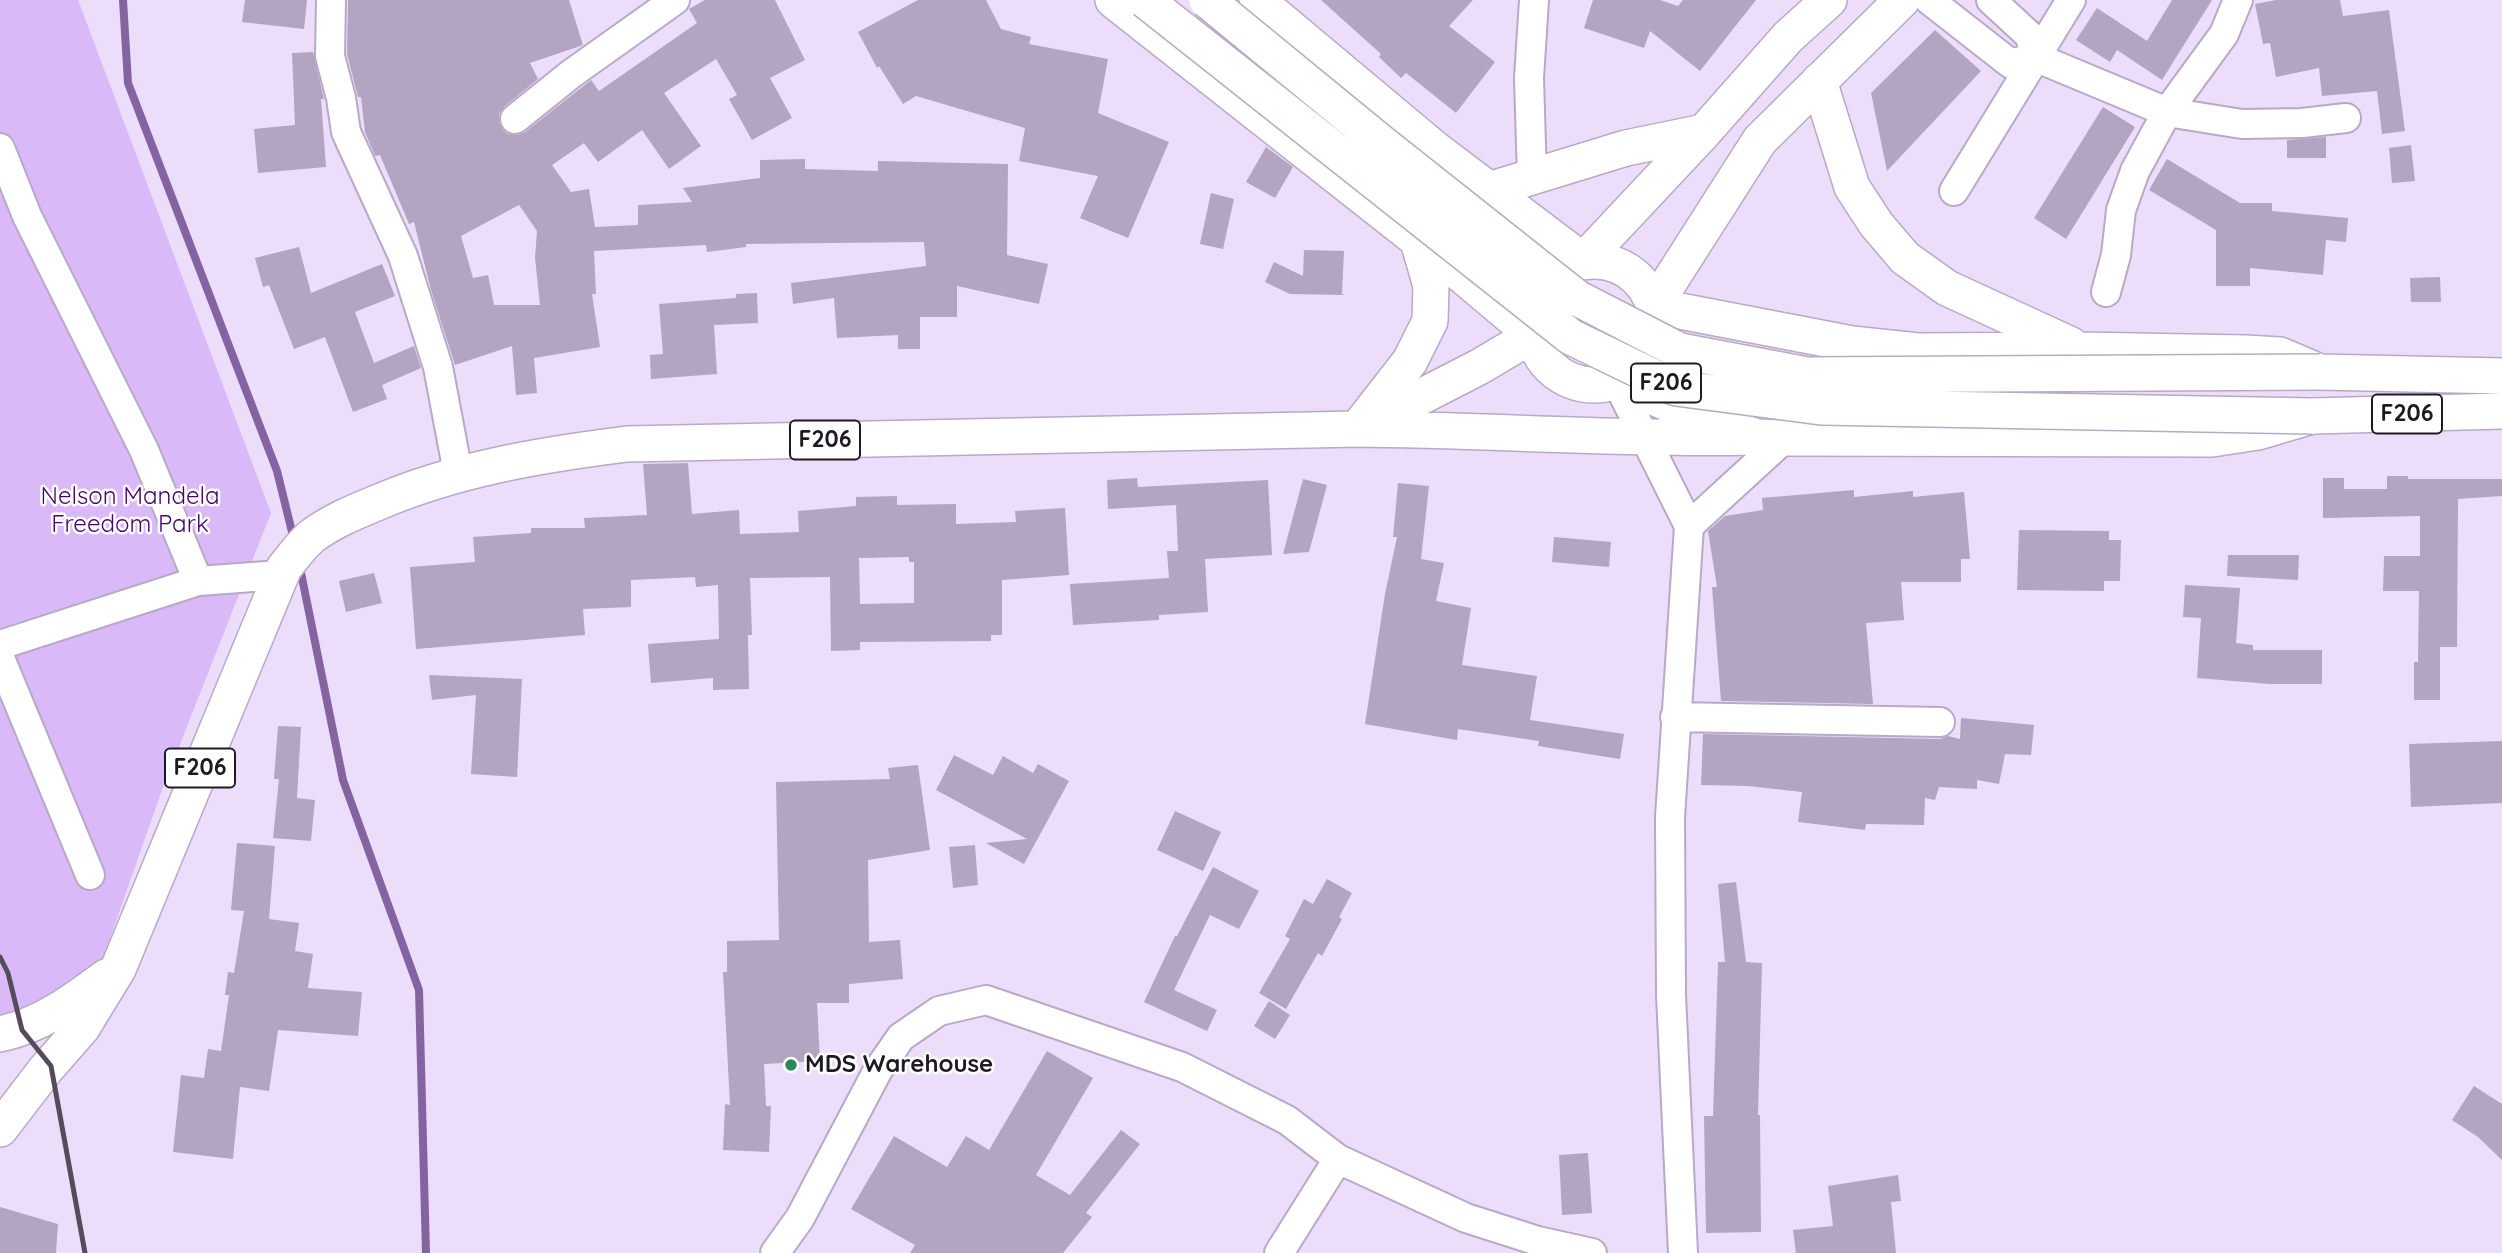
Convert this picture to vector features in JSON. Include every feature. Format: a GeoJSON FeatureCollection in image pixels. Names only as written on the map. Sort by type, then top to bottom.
{"type":"FeatureCollection","features":[{"type":"Feature","properties":{"kind":"main road"},"geometry":{"type":"LineString","coordinates":[[1113,0],[1457,271],[1533,335]]}},
{"type":"Feature","properties":{"kind":"main road","name":"F206"},"geometry":{"type":"LineString","coordinates":[[1145,0],[1571,337],[1676,387],[1821,407],[2312,416],[2502,411]]}},
{"type":"Feature","properties":{"kind":"main road","name":"F206"},"geometry":{"type":"LineString","coordinates":[[1207,0],[1577,298],[1680,351],[1807,375],[2320,372],[2502,376]]}},
{"type":"Feature","properties":{"kind":"main road"},"geometry":{"type":"LineString","coordinates":[[1257,0],[1435,149],[1583,261]]}},
{"type":"Feature","properties":{"kind":"main road"},"geometry":{"type":"LineString","coordinates":[[1583,261],[1704,132],[1788,37],[1829,0]]}},
{"type":"Feature","properties":{"kind":"main road"},"geometry":{"type":"LineString","coordinates":[[1654,306],[1760,140],[1902,0]]}},
{"type":"Feature","properties":{"kind":"main road"},"geometry":{"type":"LineString","coordinates":[[1819,81],[1852,187],[1876,224],[1905,258],[1947,288],[2081,350]]}},
{"type":"Feature","properties":{"kind":"main road"},"geometry":{"type":"LineString","coordinates":[[1501,200],[1532,178],[1626,148],[1704,132]]}},
{"type":"Feature","properties":{"kind":"main road"},"geometry":{"type":"LineString","coordinates":[[1457,271],[1479,264],[1504,242],[1501,200]]}},
{"type":"Feature","properties":{"kind":"main road"},"geometry":{"type":"LineString","coordinates":[[1357,429],[1410,361],[1430,321],[1431,286],[1418,241]]}},
{"type":"Feature","properties":{"kind":"main road"},"geometry":{"type":"LineString","coordinates":[[1583,261],[1606,261],[1627,270],[1644,286],[1654,306],[1656,324],[1653,342],[1644,358],[1632,371],[1599,385],[1564,377],[1549,366],[1539,352],[1533,335],[1533,310],[1542,287],[1560,270],[1583,261]]}},
{"type":"Feature","properties":{"kind":"main road"},"geometry":{"type":"LineString","coordinates":[[1654,306],[1852,344],[1918,351],[2081,350],[2280,355],[2320,372]]}},
{"type":"Feature","properties":{"kind":"main road"},"geometry":{"type":"LineString","coordinates":[[1357,429],[1479,367],[1533,335]]}},
{"type":"Feature","properties":{"kind":"main road"},"geometry":{"type":"LineString","coordinates":[[1616,380],[1702,419],[1771,438],[2212,439],[2258,432],[2312,416]]}},
{"type":"Feature","properties":{"kind":"main road"},"geometry":{"type":"LineString","coordinates":[[1578,436],[1605,402],[1616,380]]}},
{"type":"Feature","properties":{"kind":"main road","name":"F206"},"geometry":{"type":"LineString","coordinates":[[0,1129],[46,1069],[82,1028],[118,969],[282,571],[310,538],[333,522],[403,492],[458,473],[550,454],[627,444],[1357,429],[1645,438],[1771,438]]}},
{"type":"Feature","properties":{"kind":"main road"},"geometry":{"type":"LineString","coordinates":[[0,1034],[22,1030],[39,1023],[118,969]]}},
{"type":"Feature","properties":{"kind":"main road","name":"F206"},"geometry":{"type":"LineString","coordinates":[[0,1088],[46,1069]]}},
{"type":"Feature","properties":{"kind":"street"},"geometry":{"type":"LineString","coordinates":[[331,0],[330,56],[346,132],[403,256],[438,367],[458,473]]}},
{"type":"Feature","properties":{"kind":"street"},"geometry":{"type":"LineString","coordinates":[[515,119],[571,74],[675,0]]}},
{"type":"Feature","properties":{"kind":"street"},"geometry":{"type":"LineString","coordinates":[[1532,178],[1529,78],[1534,0]]}},
{"type":"Feature","properties":{"kind":"street"},"geometry":{"type":"LineString","coordinates":[[1929,0],[2011,64],[2035,57],[2167,112],[2242,124],[2302,123],[2346,118]]}},
{"type":"Feature","properties":{"kind":"street"},"geometry":{"type":"LineString","coordinates":[[1992,0],[2030,36],[2035,57]]}},
{"type":"Feature","properties":{"kind":"street"},"geometry":{"type":"LineString","coordinates":[[1954,191],[2071,0]]}},
{"type":"Feature","properties":{"kind":"street"},"geometry":{"type":"LineString","coordinates":[[2106,292],[2116,255],[2122,210],[2135,171],[2167,112],[2224,34],[2238,0]]}},
{"type":"Feature","properties":{"kind":"street"},"geometry":{"type":"LineString","coordinates":[[0,148],[27,216],[144,450],[198,581]]}},
{"type":"Feature","properties":{"kind":"street"},"geometry":{"type":"LineString","coordinates":[[1616,380],[1689,526],[1670,817],[1671,995],[1683,1253]]}},
{"type":"Feature","properties":{"kind":"street"},"geometry":{"type":"LineString","coordinates":[[1689,526],[1771,438]]}},
{"type":"Feature","properties":{"kind":"street"},"geometry":{"type":"LineString","coordinates":[[0,645],[198,581],[282,571]]}},
{"type":"Feature","properties":{"kind":"street"},"geometry":{"type":"LineString","coordinates":[[0,658],[90,875]]}},
{"type":"Feature","properties":{"kind":"street"},"geometry":{"type":"LineString","coordinates":[[1675,717],[1940,722]]}},
{"type":"Feature","properties":{"kind":"street"},"geometry":{"type":"LineString","coordinates":[[775,1253],[800,1218],[878,1070],[901,1037],[939,1012],[986,1000],[1182,1067],[1287,1120],[1338,1159],[1466,1218],[1538,1241],[1592,1253]]}},
{"type":"Feature","properties":{"kind":"street"},"geometry":{"type":"LineString","coordinates":[[1279,1253],[1338,1159]]}},
{"type":"Feature","properties":{"kind":"green space","name":"Nelson Mandela Freedom Park"},"geometry":{"type":"Polygon","coordinates":[[[0,0],[78,0],[271,513],[162,790],[81,1021],[0,1048],[0,0]]]}},
{"type":"Feature","properties":{"kind":"building"},"geometry":{"type":"Polygon","coordinates":[[[245,0],[307,0],[304,29],[242,22],[245,0]]]}},
{"type":"Feature","properties":{"kind":"building"},"geometry":{"type":"Polygon","coordinates":[[[348,0],[569,0],[583,45],[530,63],[538,79],[499,114],[503,130],[517,135],[525,132],[591,80],[599,91],[697,23],[689,9],[705,0],[775,0],[805,60],[770,78],[792,118],[752,140],[729,99],[737,95],[716,59],[664,93],[701,146],[669,169],[642,130],[598,162],[584,143],[552,165],[571,192],[589,189],[595,227],[638,225],[638,205],[692,202],[683,188],[760,178],[760,160],[805,159],[805,169],[878,171],[878,161],[1008,164],[1007,255],[1048,264],[1039,304],[957,286],[957,317],[920,317],[920,349],[898,349],[898,335],[837,338],[834,298],[793,304],[791,283],[926,266],[924,242],[746,244],[746,247],[707,252],[706,245],[594,251],[596,294],[592,294],[600,347],[534,358],[537,393],[516,395],[512,346],[455,365],[431,290],[414,222],[409,224],[380,155],[375,156],[365,132],[361,97],[358,97],[347,54],[348,0]],[[519,205],[461,236],[473,278],[488,275],[494,305],[540,305],[535,258],[537,231],[519,205]]]}},
{"type":"Feature","properties":{"kind":"building"},"geometry":{"type":"Polygon","coordinates":[[[918,0],[986,0],[1001,29],[1031,37],[1029,44],[1108,59],[1098,113],[1169,142],[1128,238],[1080,218],[1098,176],[1019,161],[1025,128],[916,96],[903,104],[879,66],[877,68],[858,32],[918,0]]]}},
{"type":"Feature","properties":{"kind":"building"},"geometry":{"type":"Polygon","coordinates":[[[1321,0],[1473,0],[1449,26],[1495,62],[1456,113],[1406,73],[1401,78],[1379,57],[1381,54],[1321,0]]]}},
{"type":"Feature","properties":{"kind":"building"},"geometry":{"type":"Polygon","coordinates":[[[1593,0],[1660,0],[1678,6],[1683,0],[1756,0],[1700,71],[1650,31],[1644,48],[1584,28],[1593,0]]]}},
{"type":"Feature","properties":{"kind":"building"},"geometry":{"type":"Polygon","coordinates":[[[2172,0],[2212,0],[2162,80],[2117,50],[2110,62],[2076,40],[2097,8],[2147,41],[2172,0]]]}},
{"type":"Feature","properties":{"kind":"building"},"geometry":{"type":"Polygon","coordinates":[[[2276,0],[2340,0],[2343,16],[2389,10],[2405,131],[2382,134],[2377,91],[2322,96],[2319,68],[2276,77],[2270,43],[2263,44],[2255,4],[2276,0]]]}},
{"type":"Feature","properties":{"kind":"building"},"geometry":{"type":"Polygon","coordinates":[[[1935,30],[1981,71],[1887,171],[1871,93],[1935,30]]]}},
{"type":"Feature","properties":{"kind":"building"},"geometry":{"type":"Polygon","coordinates":[[[313,52],[324,99],[321,99],[326,167],[258,173],[254,129],[295,125],[292,53],[313,52]]]}},
{"type":"Feature","properties":{"kind":"building"},"geometry":{"type":"Polygon","coordinates":[[[2103,107],[2135,127],[2066,239],[2034,218],[2103,107]]]}},
{"type":"Feature","properties":{"kind":"building"},"geometry":{"type":"Polygon","coordinates":[[[2326,137],[2326,158],[2287,158],[2287,140],[2326,137]]]}},
{"type":"Feature","properties":{"kind":"building"},"geometry":{"type":"Polygon","coordinates":[[[2411,145],[2415,181],[2392,183],[2389,148],[2411,145]]]}},
{"type":"Feature","properties":{"kind":"building"},"geometry":{"type":"Polygon","coordinates":[[[1266,147],[1293,167],[1275,198],[1246,182],[1266,147]]]}},
{"type":"Feature","properties":{"kind":"building"},"geometry":{"type":"Polygon","coordinates":[[[2167,159],[2240,203],[2272,203],[2272,211],[2348,218],[2346,242],[2326,240],[2323,275],[2250,268],[2250,286],[2216,286],[2216,230],[2149,190],[2167,159]]]}},
{"type":"Feature","properties":{"kind":"building"},"geometry":{"type":"Polygon","coordinates":[[[1211,193],[1234,199],[1223,249],[1200,244],[1211,193]]]}},
{"type":"Feature","properties":{"kind":"building"},"geometry":{"type":"Polygon","coordinates":[[[299,247],[311,293],[382,264],[395,296],[355,312],[374,363],[414,346],[421,368],[382,385],[387,399],[353,412],[325,337],[294,349],[269,285],[263,287],[255,258],[299,247]]]}},
{"type":"Feature","properties":{"kind":"building"},"geometry":{"type":"Polygon","coordinates":[[[1304,250],[1344,251],[1342,294],[1345,295],[1290,294],[1265,282],[1274,262],[1303,276],[1304,250]]]}},
{"type":"Feature","properties":{"kind":"building"},"geometry":{"type":"Polygon","coordinates":[[[2440,277],[2441,302],[2411,302],[2410,278],[2440,277]]]}},
{"type":"Feature","properties":{"kind":"building"},"geometry":{"type":"Polygon","coordinates":[[[757,293],[758,323],[714,325],[717,374],[651,379],[650,355],[663,354],[659,304],[736,298],[736,294],[757,293]]]}},
{"type":"Feature","properties":{"kind":"building"},"geometry":{"type":"Polygon","coordinates":[[[688,463],[692,514],[739,510],[740,534],[799,532],[798,511],[856,506],[856,497],[897,496],[897,505],[956,504],[956,524],[1016,522],[1015,511],[1065,508],[1069,575],[1002,580],[1002,635],[991,635],[991,641],[860,642],[860,650],[831,651],[830,577],[750,578],[752,635],[748,635],[749,689],[713,690],[713,678],[651,683],[648,644],[719,639],[718,585],[696,587],[695,577],[631,580],[631,607],[583,609],[585,635],[416,649],[410,567],[475,562],[473,537],[531,533],[531,528],[585,528],[584,518],[647,515],[643,464],[688,463]],[[909,557],[859,558],[860,604],[914,603],[914,562],[909,562],[909,557]]]}},
{"type":"Feature","properties":{"kind":"building"},"geometry":{"type":"Polygon","coordinates":[[[2387,476],[2408,476],[2408,479],[2502,479],[2502,496],[2458,499],[2457,647],[2440,647],[2440,700],[2414,700],[2414,662],[2418,662],[2419,591],[2383,591],[2384,556],[2420,556],[2420,516],[2323,518],[2323,478],[2344,478],[2344,489],[2387,489],[2387,476]]]}},
{"type":"Feature","properties":{"kind":"building"},"geometry":{"type":"Polygon","coordinates":[[[1137,478],[1138,487],[1268,480],[1272,555],[1205,559],[1208,612],[1159,615],[1159,620],[1073,625],[1070,584],[1169,578],[1167,551],[1178,551],[1176,505],[1108,509],[1107,480],[1137,478]]]}},
{"type":"Feature","properties":{"kind":"building"},"geometry":{"type":"Polygon","coordinates":[[[1303,479],[1327,485],[1309,552],[1283,554],[1303,479]]]}},
{"type":"Feature","properties":{"kind":"building"},"geometry":{"type":"Polygon","coordinates":[[[1398,483],[1429,486],[1421,559],[1444,563],[1436,601],[1471,608],[1462,665],[1537,676],[1530,720],[1624,734],[1620,759],[1538,746],[1539,741],[1458,729],[1457,740],[1365,724],[1385,594],[1397,537],[1393,537],[1398,483]]]}},
{"type":"Feature","properties":{"kind":"building"},"geometry":{"type":"Polygon","coordinates":[[[1854,490],[1854,497],[1913,491],[1913,497],[1964,492],[1970,559],[1961,559],[1961,582],[1901,582],[1904,620],[1866,623],[1873,704],[1721,701],[1712,587],[1717,587],[1708,531],[1725,516],[1763,510],[1762,498],[1854,490]]]}},
{"type":"Feature","properties":{"kind":"building"},"geometry":{"type":"Polygon","coordinates":[[[2019,530],[2109,531],[2109,540],[2121,540],[2120,581],[2104,581],[2104,591],[2017,590],[2019,530]]]}},
{"type":"Feature","properties":{"kind":"building"},"geometry":{"type":"Polygon","coordinates":[[[1554,537],[1611,542],[1609,567],[1552,562],[1554,537]]]}},
{"type":"Feature","properties":{"kind":"building"},"geometry":{"type":"Polygon","coordinates":[[[2228,555],[2299,555],[2298,580],[2227,576],[2228,555]]]}},
{"type":"Feature","properties":{"kind":"building"},"geometry":{"type":"Polygon","coordinates":[[[374,573],[382,603],[346,612],[339,581],[374,573]]]}},
{"type":"Feature","properties":{"kind":"building"},"geometry":{"type":"Polygon","coordinates":[[[2185,585],[2240,588],[2236,643],[2253,645],[2253,650],[2322,650],[2322,684],[2270,684],[2197,678],[2201,618],[2183,617],[2185,585]]]}},
{"type":"Feature","properties":{"kind":"building"},"geometry":{"type":"Polygon","coordinates":[[[429,675],[522,679],[517,777],[471,774],[476,695],[432,700],[429,675]]]}},
{"type":"Feature","properties":{"kind":"building"},"geometry":{"type":"Polygon","coordinates":[[[1961,718],[2034,725],[2031,755],[2005,754],[1999,784],[1977,780],[1977,789],[1939,787],[1935,800],[1925,798],[1924,825],[1866,824],[1865,830],[1798,822],[1802,792],[1748,786],[1701,785],[1703,734],[1940,739],[1948,736],[1960,739],[1961,718]]]}},
{"type":"Feature","properties":{"kind":"building"},"geometry":{"type":"Polygon","coordinates":[[[278,726],[301,727],[297,798],[315,800],[311,841],[273,838],[279,779],[274,779],[278,726]]]}},
{"type":"Feature","properties":{"kind":"building"},"geometry":{"type":"Polygon","coordinates":[[[2502,741],[2502,803],[2411,807],[2409,744],[2502,741]]]}},
{"type":"Feature","properties":{"kind":"building"},"geometry":{"type":"Polygon","coordinates":[[[954,755],[993,775],[1003,756],[1033,773],[1038,764],[1069,781],[1024,864],[986,843],[1027,839],[936,790],[954,755]]]}},
{"type":"Feature","properties":{"kind":"building"},"geometry":{"type":"Polygon","coordinates":[[[918,765],[930,850],[868,860],[869,942],[900,940],[903,979],[849,984],[849,1003],[817,1003],[820,1061],[764,1064],[766,1106],[771,1106],[769,1152],[723,1150],[725,1104],[730,1105],[723,972],[727,972],[727,941],[779,940],[776,782],[890,779],[888,768],[918,765]]]}},
{"type":"Feature","properties":{"kind":"building"},"geometry":{"type":"Polygon","coordinates":[[[1175,811],[1221,832],[1203,871],[1157,850],[1175,811]]]}},
{"type":"Feature","properties":{"kind":"building"},"geometry":{"type":"Polygon","coordinates":[[[237,843],[275,846],[269,919],[299,923],[295,951],[313,954],[308,988],[362,992],[358,1036],[278,1030],[269,1091],[240,1087],[233,1159],[173,1152],[181,1075],[204,1078],[208,1049],[221,1051],[229,995],[225,995],[228,972],[234,973],[244,911],[231,910],[237,843]]]}},
{"type":"Feature","properties":{"kind":"building"},"geometry":{"type":"Polygon","coordinates":[[[975,845],[978,885],[953,888],[949,847],[975,845]]]}},
{"type":"Feature","properties":{"kind":"building"},"geometry":{"type":"Polygon","coordinates":[[[1213,867],[1259,891],[1239,929],[1210,915],[1174,990],[1217,1010],[1207,1031],[1144,1002],[1175,936],[1213,867]]]}},
{"type":"Feature","properties":{"kind":"building"},"geometry":{"type":"Polygon","coordinates":[[[1327,879],[1352,893],[1339,917],[1342,919],[1322,956],[1318,953],[1286,1009],[1259,993],[1290,939],[1285,936],[1304,899],[1313,904],[1327,879]]]}},
{"type":"Feature","properties":{"kind":"building"},"geometry":{"type":"Polygon","coordinates":[[[1736,882],[1746,962],[1762,963],[1758,1115],[1761,1232],[1706,1233],[1704,1116],[1713,1116],[1718,962],[1725,962],[1718,884],[1736,882]]]}},
{"type":"Feature","properties":{"kind":"building"},"geometry":{"type":"Polygon","coordinates":[[[1269,1001],[1290,1015],[1275,1039],[1254,1026],[1269,1001]]]}},
{"type":"Feature","properties":{"kind":"building"},"geometry":{"type":"Polygon","coordinates":[[[1047,1051],[1093,1078],[1036,1175],[1070,1195],[1121,1130],[1140,1144],[1086,1213],[1092,1217],[1063,1253],[910,1253],[915,1245],[851,1209],[894,1136],[947,1167],[966,1136],[989,1150],[1047,1051]]]}},
{"type":"Feature","properties":{"kind":"building"},"geometry":{"type":"Polygon","coordinates":[[[2474,1086],[2502,1104],[2502,1160],[2478,1137],[2452,1120],[2474,1086]]]}},
{"type":"Feature","properties":{"kind":"building"},"geometry":{"type":"Polygon","coordinates":[[[1588,1153],[1592,1213],[1562,1215],[1559,1155],[1588,1153]]]}},
{"type":"Feature","properties":{"kind":"building"},"geometry":{"type":"Polygon","coordinates":[[[1898,1175],[1901,1201],[1891,1202],[1896,1253],[1796,1253],[1793,1230],[1833,1226],[1828,1186],[1898,1175]]]}},
{"type":"Feature","properties":{"kind":"building"},"geometry":{"type":"Polygon","coordinates":[[[0,1207],[58,1224],[56,1253],[0,1253],[0,1207]]]}},
{"type":"Feature","properties":{"kind":"waterway"},"geometry":{"type":"LineString","coordinates":[[123,0],[128,83],[277,471],[294,540]]}},
{"type":"Feature","properties":{"kind":"waterway"},"geometry":{"type":"LineString","coordinates":[[299,563],[343,780],[419,990],[426,1253]]}},
{"type":"Feature","properties":{"kind":"railway"},"geometry":{"type":"LineString","coordinates":[[0,957],[8,973],[22,1030],[51,1066],[85,1253]]}},
{"type":"Feature","properties":{"kind":"place","name":"MDS Warehouse"},"geometry":{"type":"Point","coordinates":[791,1065]}}]}
